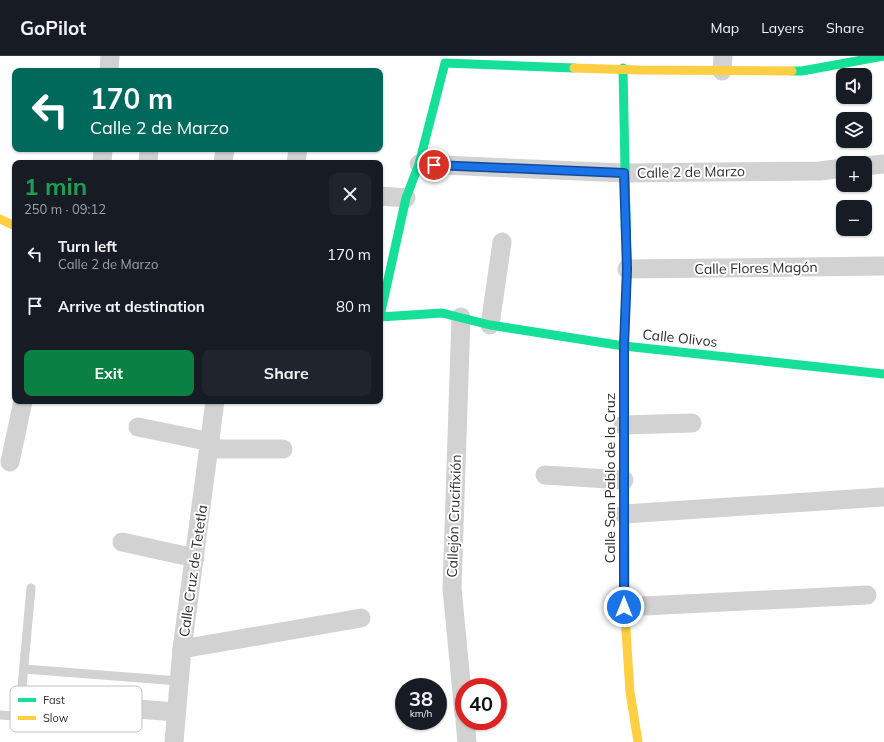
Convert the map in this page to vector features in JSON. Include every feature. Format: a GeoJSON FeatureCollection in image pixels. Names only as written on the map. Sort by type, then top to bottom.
{"type":"FeatureCollection","features":[{"type":"Feature","properties":{"kind":"street"},"geometry":{"type":"LineString","coordinates":[[109,68],[110,56]]}},
{"type":"Feature","properties":{"kind":"street"},"geometry":{"type":"LineString","coordinates":[[383,303],[406,198],[419,164],[445,60],[634,65],[723,64],[802,71],[884,56]]}},
{"type":"Feature","properties":{"kind":"street","name":"Calle San Pablo de la Cruz"},"geometry":{"type":"LineString","coordinates":[[634,65],[624,173],[627,269],[624,346],[624,607],[630,692],[638,742]]}},
{"type":"Feature","properties":{"kind":"street","name":"Calle 2 de Marzo"},"geometry":{"type":"LineString","coordinates":[[419,164],[624,173],[820,171],[836,169]]}},
{"type":"Feature","properties":{"kind":"street"},"geometry":{"type":"LineString","coordinates":[[872,165],[884,164]]}},
{"type":"Feature","properties":{"kind":"street"},"geometry":{"type":"LineString","coordinates":[[383,196],[406,198]]}},
{"type":"Feature","properties":{"kind":"street"},"geometry":{"type":"LineString","coordinates":[[0,219],[12,225]]}},
{"type":"Feature","properties":{"kind":"street"},"geometry":{"type":"LineString","coordinates":[[490,326],[502,242]]}},
{"type":"Feature","properties":{"kind":"street","name":"Calle Flores Magón"},"geometry":{"type":"LineString","coordinates":[[627,269],[884,266]]}},
{"type":"Feature","properties":{"kind":"street","name":"Calle Olivos"},"geometry":{"type":"LineString","coordinates":[[383,317],[442,313],[490,326],[624,346],[884,374]]}},
{"type":"Feature","properties":{"kind":"street","name":"Callejón Crucifixión"},"geometry":{"type":"LineString","coordinates":[[461,317],[452,588],[461,678]]}},
{"type":"Feature","properties":{"kind":"street"},"geometry":{"type":"LineString","coordinates":[[10,462],[22,404]]}},
{"type":"Feature","properties":{"kind":"street","name":"Calle Cruz de Tetetla"},"geometry":{"type":"LineString","coordinates":[[174,742],[182,649],[215,404]]}},
{"type":"Feature","properties":{"kind":"street"},"geometry":{"type":"LineString","coordinates":[[624,425],[692,423]]}},
{"type":"Feature","properties":{"kind":"street"},"geometry":{"type":"LineString","coordinates":[[138,427],[210,446],[283,449]]}},
{"type":"Feature","properties":{"kind":"street"},"geometry":{"type":"LineString","coordinates":[[545,475],[624,480]]}},
{"type":"Feature","properties":{"kind":"street"},"geometry":{"type":"LineString","coordinates":[[624,514],[882,497]]}},
{"type":"Feature","properties":{"kind":"street"},"geometry":{"type":"LineString","coordinates":[[122,542],[195,558]]}},
{"type":"Feature","properties":{"kind":"street"},"geometry":{"type":"LineString","coordinates":[[624,607],[867,595]]}},
{"type":"Feature","properties":{"kind":"street"},"geometry":{"type":"LineString","coordinates":[[182,649],[361,618]]}},
{"type":"Feature","properties":{"kind":"street"},"geometry":{"type":"LineString","coordinates":[[142,709],[176,712]]}},
{"type":"Feature","properties":{"kind":"street"},"geometry":{"type":"LineString","coordinates":[[466,730],[467,742]]}},
{"type":"Feature","properties":{"kind":"lane"},"geometry":{"type":"LineString","coordinates":[[22,686],[31,588]]}},
{"type":"Feature","properties":{"kind":"lane"},"geometry":{"type":"LineString","coordinates":[[24,669],[179,681]]}},
{"type":"Feature","properties":{"kind":"lane"},"geometry":{"type":"LineString","coordinates":[[0,715],[10,716]]}},
{"type":"Feature","properties":{"kind":"traffic: fast"},"geometry":{"type":"LineString","coordinates":[[792,71],[802,71],[884,56]]}},
{"type":"Feature","properties":{"kind":"traffic: fast"},"geometry":{"type":"LineString","coordinates":[[383,302],[406,198],[419,164],[445,63],[574,68]]}},
{"type":"Feature","properties":{"kind":"traffic: fast"},"geometry":{"type":"LineString","coordinates":[[623,68],[627,269],[624,346],[625,616]]}},
{"type":"Feature","properties":{"kind":"traffic: fast"},"geometry":{"type":"LineString","coordinates":[[383,317],[442,313],[490,325],[624,346],[884,374]]}},
{"type":"Feature","properties":{"kind":"traffic: slow"},"geometry":{"type":"LineString","coordinates":[[574,68],[792,71]]}},
{"type":"Feature","properties":{"kind":"traffic: slow"},"geometry":{"type":"LineString","coordinates":[[0,219],[12,225]]}},
{"type":"Feature","properties":{"kind":"traffic: slow"},"geometry":{"type":"LineString","coordinates":[[625,616],[630,692],[638,742]]}},
{"type":"Feature","properties":{"kind":"route"},"geometry":{"type":"LineString","coordinates":[[434,165],[624,173],[627,269],[624,346],[624,607]]}}]}
